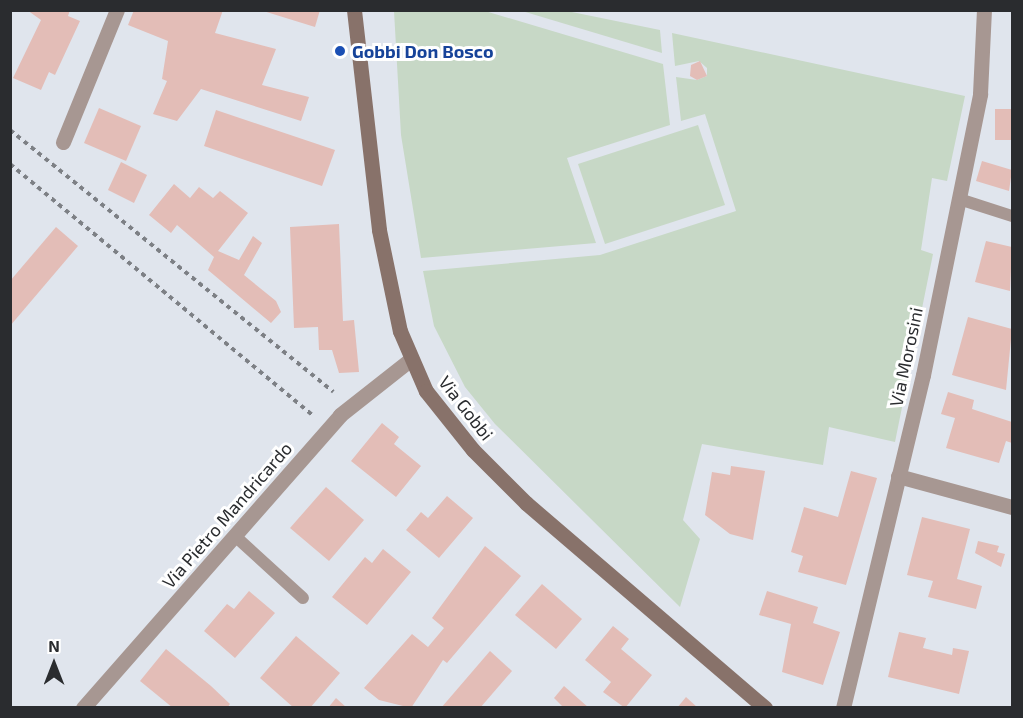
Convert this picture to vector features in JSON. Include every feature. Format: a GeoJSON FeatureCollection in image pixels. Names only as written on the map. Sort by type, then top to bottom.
{"type":"FeatureCollection","features":[{"type":"Feature","properties":{"kind":"street"},"geometry":{"type":"LineString","coordinates":[[63,142],[117,10]]}},
{"type":"Feature","properties":{"kind":"street","name":"Via Gobbi"},"geometry":{"type":"LineString","coordinates":[[354,10],[379,230],[410,360],[446,420],[526,503],[765,708]]}},
{"type":"Feature","properties":{"kind":"street","name":"Via Morosini"},"geometry":{"type":"LineString","coordinates":[[843,708],[898,476],[980,94],[984,10]]}},
{"type":"Feature","properties":{"kind":"street","name":"Via Pietro Mandricardo"},"geometry":{"type":"LineString","coordinates":[[83,708],[351,405],[410,360]]}},
{"type":"Feature","properties":{"kind":"street"},"geometry":{"type":"LineString","coordinates":[[898,476],[1012,507]]}},
{"type":"Feature","properties":{"kind":"lane"},"geometry":{"type":"LineString","coordinates":[[958,199],[1012,216]]}},
{"type":"Feature","properties":{"kind":"lane"},"geometry":{"type":"LineString","coordinates":[[235,536],[303,598]]}},
{"type":"Feature","properties":{"kind":"path"},"geometry":{"type":"LineString","coordinates":[[10,130],[351,405]]}},
{"type":"Feature","properties":{"kind":"path"},"geometry":{"type":"LineString","coordinates":[[10,164],[329,429]]}},
{"type":"Feature","properties":{"kind":"green space"},"geometry":{"type":"Polygon","coordinates":[[[394,11],[485,11],[663,64],[670,125],[567,158],[596,243],[421,258],[401,135],[394,11]]]}},
{"type":"Feature","properties":{"kind":"green space"},"geometry":{"type":"Polygon","coordinates":[[[522,11],[567,11],[660,30],[662,53],[522,11]]]}},
{"type":"Feature","properties":{"kind":"green space"},"geometry":{"type":"Polygon","coordinates":[[[672,33],[965,96],[947,181],[932,178],[921,250],[933,254],[895,442],[829,427],[823,465],[702,444],[683,520],[700,539],[680,607],[495,424],[465,387],[434,326],[423,271],[600,255],[736,211],[705,114],[681,121],[676,77],[697,80],[707,76],[707,68],[699,61],[675,66],[672,33]]]}},
{"type":"Feature","properties":{"kind":"green space"},"geometry":{"type":"Polygon","coordinates":[[[698,125],[725,205],[605,244],[578,164],[698,125]]]}},
{"type":"Feature","properties":{"kind":"building"},"geometry":{"type":"Polygon","coordinates":[[[27,10],[70,10],[68,16],[80,21],[55,75],[49,72],[41,90],[13,78],[41,20],[27,10]]]}},
{"type":"Feature","properties":{"kind":"building"},"geometry":{"type":"Polygon","coordinates":[[[134,10],[223,10],[215,33],[276,49],[262,85],[309,97],[301,121],[201,89],[177,121],[153,114],[167,81],[162,79],[168,41],[128,25],[134,10]]]}},
{"type":"Feature","properties":{"kind":"building"},"geometry":{"type":"Polygon","coordinates":[[[260,10],[320,10],[315,27],[260,10]]]}},
{"type":"Feature","properties":{"kind":"building"},"geometry":{"type":"Polygon","coordinates":[[[700,61],[707,76],[697,80],[690,76],[691,65],[700,61]]]}},
{"type":"Feature","properties":{"kind":"building"},"geometry":{"type":"Polygon","coordinates":[[[99,108],[141,126],[126,161],[84,143],[99,108]]]}},
{"type":"Feature","properties":{"kind":"building"},"geometry":{"type":"Polygon","coordinates":[[[995,109],[1012,109],[1012,140],[995,140],[995,109]]]}},
{"type":"Feature","properties":{"kind":"building"},"geometry":{"type":"Polygon","coordinates":[[[216,110],[335,150],[322,186],[204,146],[216,110]]]}},
{"type":"Feature","properties":{"kind":"building"},"geometry":{"type":"Polygon","coordinates":[[[982,161],[1012,170],[1009,191],[976,181],[982,161]]]}},
{"type":"Feature","properties":{"kind":"building"},"geometry":{"type":"Polygon","coordinates":[[[121,162],[147,175],[134,203],[108,190],[121,162]]]}},
{"type":"Feature","properties":{"kind":"building"},"geometry":{"type":"Polygon","coordinates":[[[174,184],[190,198],[199,187],[213,198],[220,191],[248,213],[218,251],[239,260],[253,236],[262,243],[244,275],[276,301],[281,312],[271,323],[208,270],[214,257],[177,225],[171,233],[149,215],[174,184]]]}},
{"type":"Feature","properties":{"kind":"building"},"geometry":{"type":"Polygon","coordinates":[[[339,224],[343,321],[354,320],[359,372],[339,373],[332,350],[319,350],[318,327],[294,328],[290,227],[339,224]]]}},
{"type":"Feature","properties":{"kind":"building"},"geometry":{"type":"Polygon","coordinates":[[[56,227],[78,246],[10,326],[10,281],[56,227]]]}},
{"type":"Feature","properties":{"kind":"building"},"geometry":{"type":"Polygon","coordinates":[[[986,241],[1012,247],[1010,291],[975,282],[986,241]]]}},
{"type":"Feature","properties":{"kind":"building"},"geometry":{"type":"Polygon","coordinates":[[[968,317],[1012,329],[1006,390],[952,375],[968,317]]]}},
{"type":"Feature","properties":{"kind":"building"},"geometry":{"type":"Polygon","coordinates":[[[948,392],[974,400],[972,409],[1012,422],[1012,443],[1006,441],[999,463],[946,448],[955,418],[941,414],[948,392]]]}},
{"type":"Feature","properties":{"kind":"building"},"geometry":{"type":"Polygon","coordinates":[[[382,423],[399,437],[394,444],[421,466],[396,497],[351,461],[382,423]]]}},
{"type":"Feature","properties":{"kind":"building"},"geometry":{"type":"Polygon","coordinates":[[[731,466],[765,471],[753,540],[730,534],[705,515],[712,472],[730,475],[731,466]]]}},
{"type":"Feature","properties":{"kind":"building"},"geometry":{"type":"Polygon","coordinates":[[[851,471],[877,478],[846,585],[798,572],[803,556],[791,552],[804,507],[838,517],[851,471]]]}},
{"type":"Feature","properties":{"kind":"building"},"geometry":{"type":"Polygon","coordinates":[[[326,487],[364,520],[329,561],[290,528],[326,487]]]}},
{"type":"Feature","properties":{"kind":"building"},"geometry":{"type":"Polygon","coordinates":[[[447,496],[473,518],[439,558],[406,530],[421,512],[428,518],[447,496]]]}},
{"type":"Feature","properties":{"kind":"building"},"geometry":{"type":"Polygon","coordinates":[[[922,517],[970,529],[957,579],[982,586],[976,609],[928,597],[933,581],[907,575],[922,517]]]}},
{"type":"Feature","properties":{"kind":"building"},"geometry":{"type":"Polygon","coordinates":[[[978,541],[999,546],[997,552],[1005,554],[1001,567],[975,553],[978,541]]]}},
{"type":"Feature","properties":{"kind":"building"},"geometry":{"type":"Polygon","coordinates":[[[485,546],[521,576],[447,663],[443,660],[411,708],[379,700],[364,688],[412,634],[428,647],[444,628],[432,618],[485,546]]]}},
{"type":"Feature","properties":{"kind":"building"},"geometry":{"type":"Polygon","coordinates":[[[383,549],[411,572],[367,625],[332,597],[365,557],[372,563],[383,549]]]}},
{"type":"Feature","properties":{"kind":"building"},"geometry":{"type":"Polygon","coordinates":[[[542,584],[582,619],[556,649],[515,615],[542,584]]]}},
{"type":"Feature","properties":{"kind":"building"},"geometry":{"type":"Polygon","coordinates":[[[249,591],[275,613],[235,658],[204,631],[227,604],[234,609],[249,591]]]}},
{"type":"Feature","properties":{"kind":"building"},"geometry":{"type":"Polygon","coordinates":[[[767,591],[818,607],[813,623],[840,632],[823,685],[782,672],[791,624],[759,615],[767,591]]]}},
{"type":"Feature","properties":{"kind":"building"},"geometry":{"type":"Polygon","coordinates":[[[613,626],[629,639],[621,649],[652,675],[625,708],[603,692],[611,682],[585,660],[613,626]]]}},
{"type":"Feature","properties":{"kind":"building"},"geometry":{"type":"Polygon","coordinates":[[[899,632],[926,638],[923,648],[952,655],[953,648],[969,651],[959,694],[888,677],[899,632]]]}},
{"type":"Feature","properties":{"kind":"building"},"geometry":{"type":"Polygon","coordinates":[[[296,636],[340,673],[310,708],[294,708],[260,678],[296,636]]]}},
{"type":"Feature","properties":{"kind":"building"},"geometry":{"type":"Polygon","coordinates":[[[166,649],[230,704],[227,708],[173,708],[140,681],[166,649]]]}},
{"type":"Feature","properties":{"kind":"building"},"geometry":{"type":"Polygon","coordinates":[[[490,651],[512,671],[480,708],[441,708],[490,651]]]}},
{"type":"Feature","properties":{"kind":"building"},"geometry":{"type":"Polygon","coordinates":[[[564,686],[589,708],[564,708],[554,698],[564,686]]]}},
{"type":"Feature","properties":{"kind":"building"},"geometry":{"type":"Polygon","coordinates":[[[686,697],[698,708],[677,708],[686,697]]]}},
{"type":"Feature","properties":{"kind":"building"},"geometry":{"type":"Polygon","coordinates":[[[336,698],[347,708],[328,708],[336,698]]]}},
{"type":"Feature","properties":{"kind":"place","name":"Gobbi Don Bosco"},"geometry":{"type":"Point","coordinates":[340,51]}}]}
